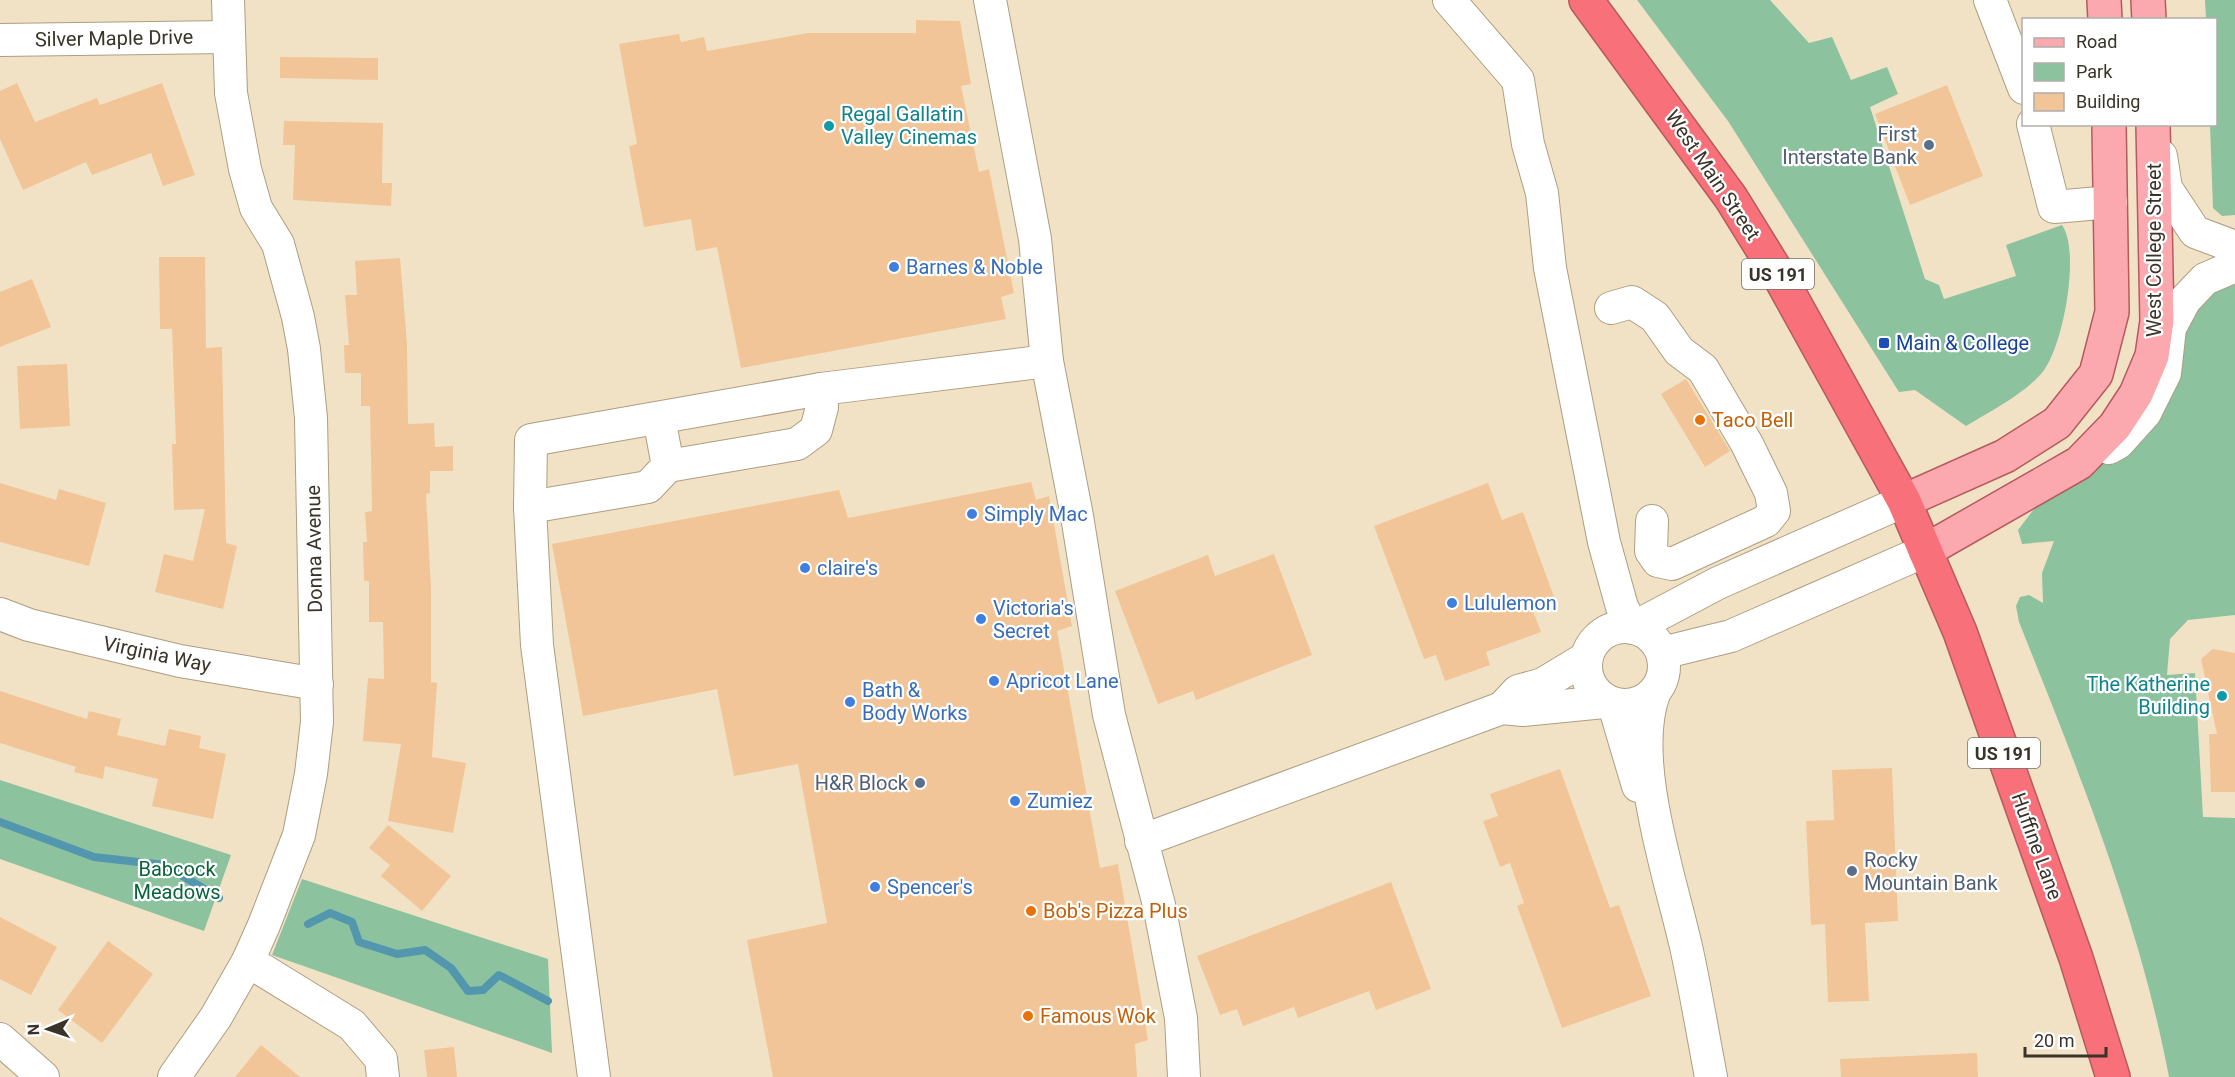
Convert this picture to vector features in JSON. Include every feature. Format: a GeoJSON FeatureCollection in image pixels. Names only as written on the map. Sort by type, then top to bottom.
{"type":"FeatureCollection","features":[{"type":"Feature","properties":{"kind":"highway","name":"West Main Street"},"geometry":{"type":"LineString","coordinates":[[1586,0],[1731,198],[1781,279],[1904,501],[1925,550]]}},
{"type":"Feature","properties":{"kind":"highway","name":"Huffine Lane"},"geometry":{"type":"LineString","coordinates":[[1925,550],[1968,654],[2076,958],[2113,1077]]}},
{"type":"Feature","properties":{"kind":"main road"},"geometry":{"type":"LineString","coordinates":[[2104,0],[2105,18]]}},
{"type":"Feature","properties":{"kind":"main road"},"geometry":{"type":"LineString","coordinates":[[2148,0],[2149,18]]}},
{"type":"Feature","properties":{"kind":"main road"},"geometry":{"type":"LineString","coordinates":[[1904,501],[2005,456],[2057,423],[2096,374],[2112,312],[2109,126]]}},
{"type":"Feature","properties":{"kind":"main road","name":"West College Street"},"geometry":{"type":"LineString","coordinates":[[1925,550],[2079,463],[2115,426],[2136,394],[2152,356],[2157,321],[2155,126]]}},
{"type":"Feature","properties":{"kind":"main road"},"geometry":{"type":"LineString","coordinates":[[2111,202],[2134,212],[2143,232],[2145,282],[2157,321]]}},
{"type":"Feature","properties":{"kind":"street","name":"Donna Avenue"},"geometry":{"type":"LineString","coordinates":[[174,1077],[216,1017],[248,961],[299,835],[311,774],[317,722],[311,418],[304,349],[298,317],[278,244],[256,208],[244,169],[231,93],[228,0]]}},
{"type":"Feature","properties":{"kind":"street"},"geometry":{"type":"LineString","coordinates":[[990,0],[1035,239],[1047,361],[1077,516],[1109,715],[1159,905],[1179,1007],[1184,1077]]}},
{"type":"Feature","properties":{"kind":"street"},"geometry":{"type":"LineString","coordinates":[[1449,0],[1518,80],[1528,144],[1542,193],[1550,268],[1604,542],[1622,607],[1633,628],[1645,633],[1655,641],[1662,653],[1663,673],[1654,692],[1648,714],[1646,737],[1654,819],[1688,952],[1711,1077]]}},
{"type":"Feature","properties":{"kind":"street"},"geometry":{"type":"LineString","coordinates":[[1990,0],[2022,83]]}},
{"type":"Feature","properties":{"kind":"street","name":"Silver Maple Drive"},"geometry":{"type":"LineString","coordinates":[[0,40],[228,37]]}},
{"type":"Feature","properties":{"kind":"street"},"geometry":{"type":"LineString","coordinates":[[2034,126],[2054,207],[2111,202]]}},
{"type":"Feature","properties":{"kind":"street"},"geometry":{"type":"LineString","coordinates":[[2155,126],[2166,188],[2195,232],[2235,247]]}},
{"type":"Feature","properties":{"kind":"street"},"geometry":{"type":"LineString","coordinates":[[2079,463],[2118,443],[2145,413],[2165,374],[2170,328],[2185,300],[2205,279],[2235,266]]}},
{"type":"Feature","properties":{"kind":"street"},"geometry":{"type":"LineString","coordinates":[[1611,308],[1632,302],[1655,317],[1679,351],[1703,369],[1747,444],[1771,493],[1774,511],[1766,521],[1672,564],[1658,561],[1651,551],[1652,521]]}},
{"type":"Feature","properties":{"kind":"street"},"geometry":{"type":"LineString","coordinates":[[594,1077],[537,645],[531,507],[531,440],[821,389],[1047,361]]}},
{"type":"Feature","properties":{"kind":"street"},"geometry":{"type":"LineString","coordinates":[[531,507],[648,487],[668,466],[797,444],[816,430],[822,407],[821,389]]}},
{"type":"Feature","properties":{"kind":"street"},"geometry":{"type":"LineString","coordinates":[[659,418],[668,466]]}},
{"type":"Feature","properties":{"kind":"street"},"geometry":{"type":"LineString","coordinates":[[1502,708],[1518,691],[1543,684],[1588,652],[1609,630],[1633,628],[1718,583],[1904,501]]}},
{"type":"Feature","properties":{"kind":"street"},"geometry":{"type":"LineString","coordinates":[[1604,542],[1600,626],[1588,652],[1589,682],[1609,703],[1639,791],[1654,819]]}},
{"type":"Feature","properties":{"kind":"street"},"geometry":{"type":"LineString","coordinates":[[1662,653],[1731,636],[1925,550]]}},
{"type":"Feature","properties":{"kind":"street","name":"Virginia Way"},"geometry":{"type":"LineString","coordinates":[[0,614],[29,625],[180,661],[317,684]]}},
{"type":"Feature","properties":{"kind":"street"},"geometry":{"type":"LineString","coordinates":[[1141,841],[1502,708],[1523,710],[1609,703],[1632,705],[1644,700],[1654,692]]}},
{"type":"Feature","properties":{"kind":"street"},"geometry":{"type":"LineString","coordinates":[[248,961],[352,1025],[381,1059],[383,1077]]}},
{"type":"Feature","properties":{"kind":"street"},"geometry":{"type":"LineString","coordinates":[[0,1040],[43,1077]]}},
{"type":"Feature","properties":{"kind":"green space"},"geometry":{"type":"Polygon","coordinates":[[[1637,0],[1770,0],[1809,43],[1832,37],[1851,80],[1887,67],[1898,94],[1870,107],[1925,279],[1939,285],[1944,299],[2016,276],[2006,245],[2062,225],[2070,256],[2067,300],[2056,344],[2041,374],[2015,396],[1966,426],[1915,390],[1899,392],[1728,121],[1637,0]]]}},
{"type":"Feature","properties":{"kind":"green space"},"geometry":{"type":"Polygon","coordinates":[[[2205,0],[2235,0],[2235,215],[2222,216],[2213,208],[2210,126],[2217,126],[2217,18],[2206,18],[2205,0]]]}},
{"type":"Feature","properties":{"kind":"green space"},"geometry":{"type":"Polygon","coordinates":[[[2235,283],[2235,615],[2188,620],[2170,639],[2167,675],[2195,673],[2203,817],[2235,818],[2235,1077],[2169,1077],[2141,960],[2124,903],[2084,789],[2019,622],[2016,606],[2020,597],[2029,595],[2043,603],[2042,573],[2054,541],[2022,544],[2018,530],[2188,306],[2221,284],[2235,283]]]}},
{"type":"Feature","properties":{"kind":"green space","name":"Babcock Meadows"},"geometry":{"type":"Polygon","coordinates":[[[0,780],[231,855],[204,931],[0,859],[0,780]]]}},
{"type":"Feature","properties":{"kind":"green space"},"geometry":{"type":"Polygon","coordinates":[[[302,879],[548,959],[552,1053],[272,955],[302,879]]]}},
{"type":"Feature","properties":{"kind":"building"},"geometry":{"type":"Polygon","coordinates":[[[916,20],[960,21],[971,84],[961,86],[979,172],[989,169],[1014,293],[1001,297],[1006,319],[741,368],[717,247],[696,251],[691,219],[644,227],[629,146],[637,144],[619,44],[679,34],[681,42],[704,37],[707,51],[808,33],[916,33],[916,20]]]}},
{"type":"Feature","properties":{"kind":"building"},"geometry":{"type":"Polygon","coordinates":[[[280,57],[378,58],[378,80],[280,78],[280,57]]]}},
{"type":"Feature","properties":{"kind":"building"},"geometry":{"type":"Polygon","coordinates":[[[17,83],[35,122],[97,98],[100,105],[162,83],[195,175],[163,186],[151,153],[92,175],[86,162],[23,190],[0,139],[0,91],[17,83]]]}},
{"type":"Feature","properties":{"kind":"building","name":"First Interstate Bank"},"geometry":{"type":"Polygon","coordinates":[[[1947,85],[1983,176],[1910,205],[1875,114],[1947,85]]]}},
{"type":"Feature","properties":{"kind":"building"},"geometry":{"type":"Polygon","coordinates":[[[284,121],[383,123],[382,183],[392,183],[391,206],[293,200],[295,145],[283,145],[284,121]]]}},
{"type":"Feature","properties":{"kind":"building"},"geometry":{"type":"Polygon","coordinates":[[[159,257],[205,257],[206,348],[222,347],[226,543],[237,546],[223,609],[155,592],[164,554],[193,561],[205,509],[174,510],[172,444],[176,444],[172,329],[160,329],[159,257]]]}},
{"type":"Feature","properties":{"kind":"building"},"geometry":{"type":"Polygon","coordinates":[[[400,258],[407,344],[408,424],[434,423],[435,447],[453,446],[453,471],[430,471],[430,493],[426,494],[431,588],[431,682],[437,683],[432,757],[466,763],[453,833],[388,821],[401,744],[363,741],[368,678],[384,679],[383,622],[369,622],[369,581],[364,581],[363,542],[367,542],[365,512],[372,511],[370,406],[361,406],[361,373],[345,373],[344,345],[349,345],[345,295],[357,295],[355,261],[400,258]]]}},
{"type":"Feature","properties":{"kind":"building"},"geometry":{"type":"Polygon","coordinates":[[[32,279],[51,327],[0,347],[0,292],[32,279]]]}},
{"type":"Feature","properties":{"kind":"building"},"geometry":{"type":"Polygon","coordinates":[[[67,364],[70,426],[20,429],[17,366],[67,364]]]}},
{"type":"Feature","properties":{"kind":"building","name":"Taco Bell"},"geometry":{"type":"Polygon","coordinates":[[[1686,379],[1730,451],[1705,467],[1661,394],[1686,379]]]}},
{"type":"Feature","properties":{"kind":"building"},"geometry":{"type":"Polygon","coordinates":[[[1031,482],[1036,500],[1049,496],[1072,626],[1057,631],[1100,868],[1118,864],[1148,1040],[1135,1044],[1137,1077],[773,1077],[747,940],[827,923],[798,764],[734,776],[717,689],[583,716],[552,544],[839,490],[848,518],[1031,482]]]}},
{"type":"Feature","properties":{"kind":"building"},"geometry":{"type":"Polygon","coordinates":[[[0,483],[56,500],[59,489],[106,503],[89,566],[0,542],[0,483]]]}},
{"type":"Feature","properties":{"kind":"building"},"geometry":{"type":"Polygon","coordinates":[[[1488,483],[1502,520],[1523,512],[1554,597],[1531,606],[1541,632],[1486,652],[1490,665],[1445,681],[1436,655],[1424,659],[1374,526],[1488,483]]]}},
{"type":"Feature","properties":{"kind":"building"},"geometry":{"type":"Polygon","coordinates":[[[1274,554],[1312,655],[1196,700],[1193,691],[1158,704],[1115,591],[1208,555],[1215,576],[1274,554]]]}},
{"type":"Feature","properties":{"kind":"building","name":"The Katherine Building"},"geometry":{"type":"Polygon","coordinates":[[[2213,649],[2235,653],[2235,792],[2211,792],[2209,734],[2217,734],[2201,659],[2213,649]]]}},
{"type":"Feature","properties":{"kind":"building"},"geometry":{"type":"Polygon","coordinates":[[[0,691],[87,719],[89,711],[121,719],[117,735],[165,746],[169,729],[201,736],[199,748],[226,754],[213,819],[152,806],[158,779],[105,766],[103,779],[74,772],[76,767],[0,743],[0,691]]]}},
{"type":"Feature","properties":{"kind":"building","name":"Rocky Mountain Bank"},"geometry":{"type":"Polygon","coordinates":[[[1892,768],[1898,921],[1865,923],[1869,1001],[1828,1002],[1825,924],[1811,925],[1806,821],[1834,820],[1832,770],[1892,768]]]}},
{"type":"Feature","properties":{"kind":"building"},"geometry":{"type":"Polygon","coordinates":[[[1560,769],[1610,908],[1619,905],[1651,996],[1562,1028],[1517,906],[1524,903],[1510,863],[1500,867],[1483,821],[1498,816],[1490,794],[1560,769]]]}},
{"type":"Feature","properties":{"kind":"building"},"geometry":{"type":"Polygon","coordinates":[[[388,825],[451,876],[422,911],[381,876],[390,865],[369,848],[388,825]]]}},
{"type":"Feature","properties":{"kind":"building"},"geometry":{"type":"Polygon","coordinates":[[[1391,882],[1431,989],[1376,1010],[1369,991],[1298,1018],[1294,1007],[1243,1026],[1237,1009],[1220,1015],[1197,956],[1391,882]]]}},
{"type":"Feature","properties":{"kind":"building"},"geometry":{"type":"Polygon","coordinates":[[[0,917],[57,947],[31,995],[0,979],[0,917]]]}},
{"type":"Feature","properties":{"kind":"building"},"geometry":{"type":"Polygon","coordinates":[[[108,941],[153,974],[102,1043],[58,1010],[108,941]]]}},
{"type":"Feature","properties":{"kind":"building"},"geometry":{"type":"Polygon","coordinates":[[[261,1045],[300,1077],[235,1077],[261,1045]]]}},
{"type":"Feature","properties":{"kind":"building"},"geometry":{"type":"Polygon","coordinates":[[[454,1047],[457,1077],[427,1077],[424,1050],[454,1047]]]}},
{"type":"Feature","properties":{"kind":"building"},"geometry":{"type":"Polygon","coordinates":[[[1977,1053],[1978,1077],[1841,1077],[1840,1059],[1977,1053]]]}},
{"type":"Feature","properties":{"kind":"waterway"},"geometry":{"type":"LineString","coordinates":[[0,822],[94,857],[165,865],[219,898]]}},
{"type":"Feature","properties":{"kind":"waterway"},"geometry":{"type":"LineString","coordinates":[[308,924],[330,913],[352,922],[359,942],[397,954],[425,950],[451,968],[468,991],[483,990],[499,975],[548,1001]]}},
{"type":"Feature","properties":{"kind":"place","name":"Regal Gallatin Valley Cinemas"},"geometry":{"type":"Point","coordinates":[829,126]}},
{"type":"Feature","properties":{"kind":"place","name":"First Interstate Bank"},"geometry":{"type":"Point","coordinates":[1929,145]}},
{"type":"Feature","properties":{"kind":"place","name":"Barnes & Noble"},"geometry":{"type":"Point","coordinates":[894,267]}},
{"type":"Feature","properties":{"kind":"place","name":"Main & College"},"geometry":{"type":"Point","coordinates":[1884,343]}},
{"type":"Feature","properties":{"kind":"place","name":"Taco Bell"},"geometry":{"type":"Point","coordinates":[1700,420]}},
{"type":"Feature","properties":{"kind":"place","name":"Simply Mac"},"geometry":{"type":"Point","coordinates":[972,514]}},
{"type":"Feature","properties":{"kind":"place","name":"claire's"},"geometry":{"type":"Point","coordinates":[805,568]}},
{"type":"Feature","properties":{"kind":"place","name":"Lululemon"},"geometry":{"type":"Point","coordinates":[1452,603]}},
{"type":"Feature","properties":{"kind":"place","name":"Victoria's Secret"},"geometry":{"type":"Point","coordinates":[981,619]}},
{"type":"Feature","properties":{"kind":"place","name":"Apricot Lane"},"geometry":{"type":"Point","coordinates":[994,681]}},
{"type":"Feature","properties":{"kind":"place","name":"The Katherine Building"},"geometry":{"type":"Point","coordinates":[2222,696]}},
{"type":"Feature","properties":{"kind":"place","name":"Bath & Body Works"},"geometry":{"type":"Point","coordinates":[850,702]}},
{"type":"Feature","properties":{"kind":"place","name":"H&R Block"},"geometry":{"type":"Point","coordinates":[920,783]}},
{"type":"Feature","properties":{"kind":"place","name":"Zumiez"},"geometry":{"type":"Point","coordinates":[1015,801]}},
{"type":"Feature","properties":{"kind":"place","name":"Rocky Mountain Bank"},"geometry":{"type":"Point","coordinates":[1852,871]}},
{"type":"Feature","properties":{"kind":"place","name":"Spencer's"},"geometry":{"type":"Point","coordinates":[875,887]}},
{"type":"Feature","properties":{"kind":"place","name":"Bob's Pizza Plus"},"geometry":{"type":"Point","coordinates":[1031,911]}},
{"type":"Feature","properties":{"kind":"place","name":"Famous Wok"},"geometry":{"type":"Point","coordinates":[1028,1016]}}]}
